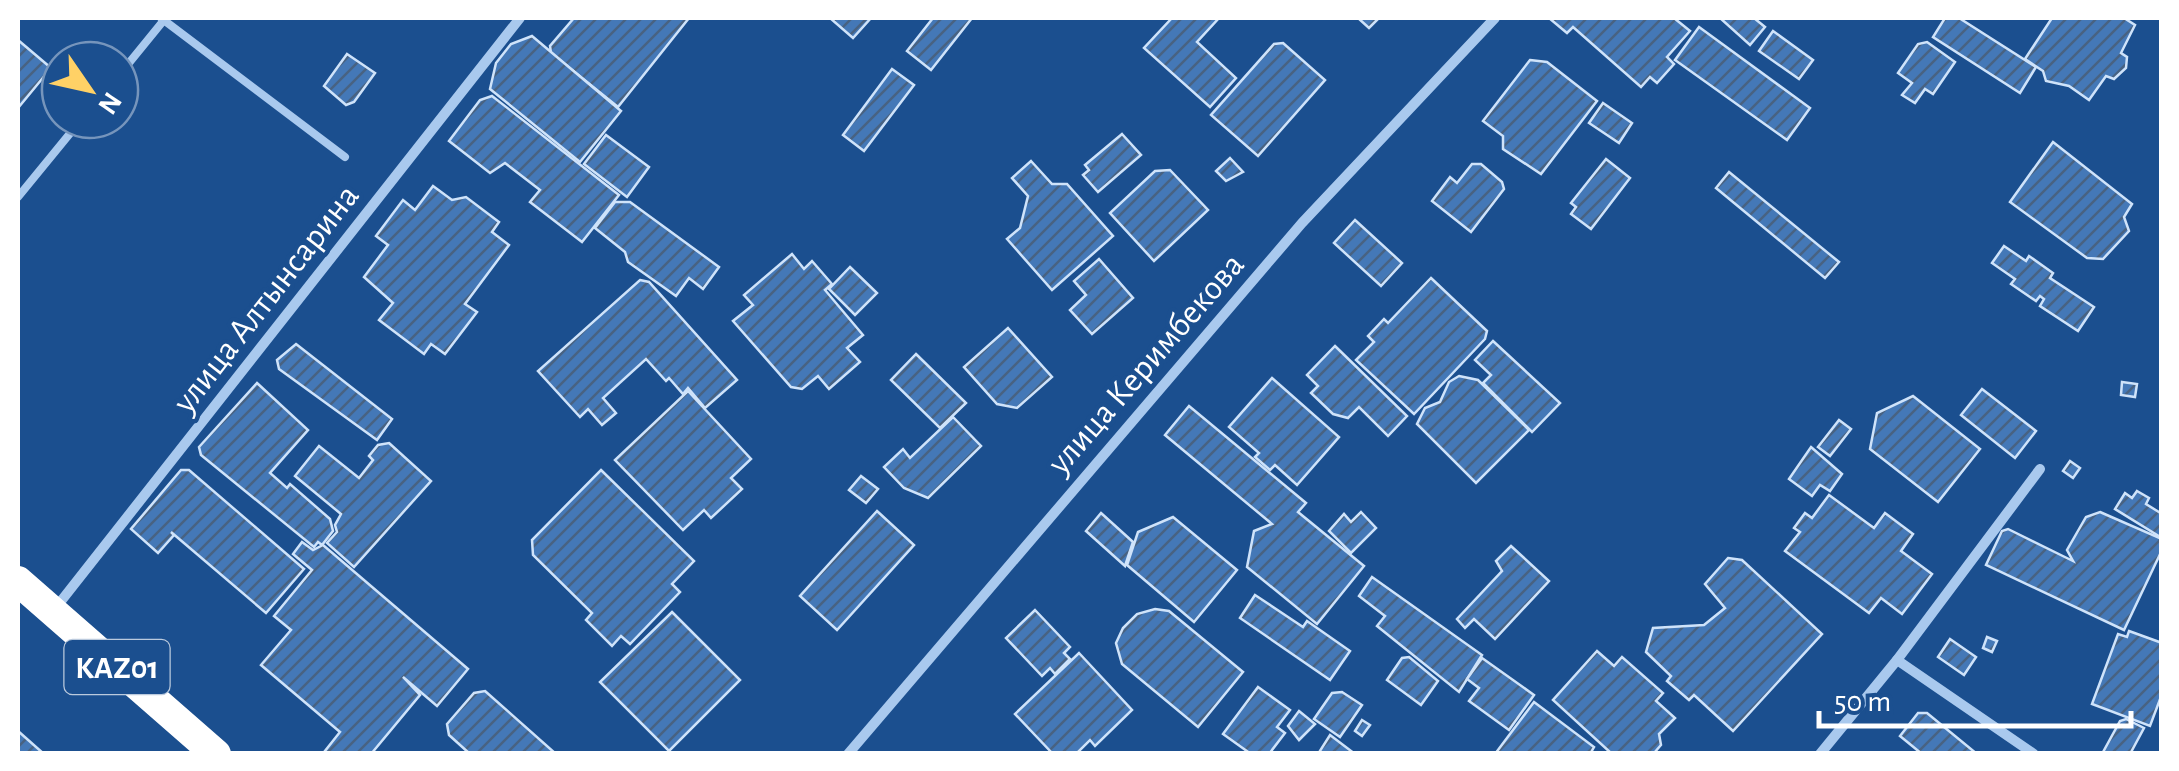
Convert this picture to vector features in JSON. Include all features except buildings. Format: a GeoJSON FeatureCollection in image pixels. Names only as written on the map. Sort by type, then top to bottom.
{"type":"FeatureCollection","features":[{"type":"Feature","properties":{"kind":"highway","name":"KАZ01"},"geometry":{"type":"LineString","coordinates":[[18,581],[216,754]]}},
{"type":"Feature","properties":{"kind":"street","name":"улица Алтынсарина"},"geometry":{"type":"LineString","coordinates":[[53,612],[520,18]]}},
{"type":"Feature","properties":{"kind":"street","name":"улица Керимбекова"},"geometry":{"type":"LineString","coordinates":[[848,754],[1302,223],[1495,18]]}},
{"type":"Feature","properties":{"kind":"street"},"geometry":{"type":"LineString","coordinates":[[1820,754],[1897,660],[2040,469]]}},
{"type":"Feature","properties":{"kind":"street"},"geometry":{"type":"LineString","coordinates":[[1897,660],[2034,754]]}},
{"type":"Feature","properties":{"kind":"lane"},"geometry":{"type":"LineString","coordinates":[[140,48],[163,19],[345,157]]}},
{"type":"Feature","properties":{"kind":"lane"},"geometry":{"type":"LineString","coordinates":[[18,196],[64,140]]}}]}
